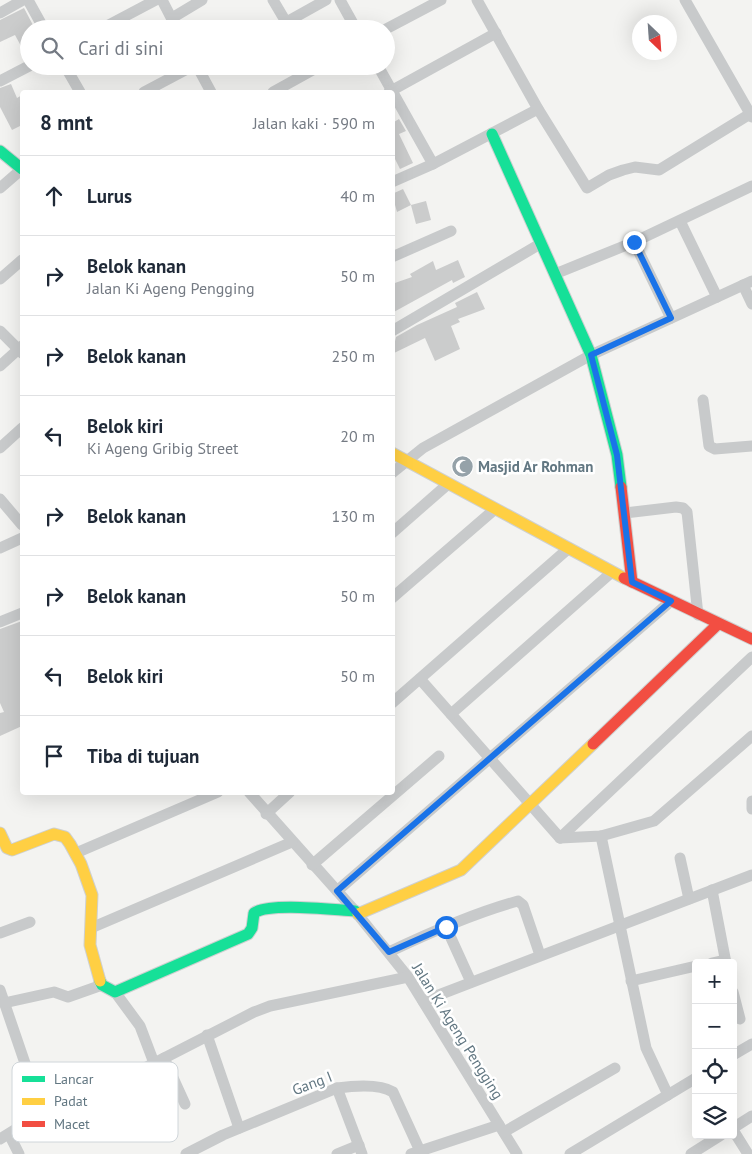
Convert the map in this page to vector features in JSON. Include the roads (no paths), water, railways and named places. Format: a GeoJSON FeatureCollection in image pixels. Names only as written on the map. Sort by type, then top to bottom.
{"type":"FeatureCollection","features":[{"type":"Feature","properties":{"kind":"street"},"geometry":{"type":"LineString","coordinates":[[0,13],[24,0]]}},
{"type":"Feature","properties":{"kind":"street"},"geometry":{"type":"LineString","coordinates":[[28,0],[39,20]]}},
{"type":"Feature","properties":{"kind":"street"},"geometry":{"type":"LineString","coordinates":[[118,20],[156,0]]}},
{"type":"Feature","properties":{"kind":"street"},"geometry":{"type":"LineString","coordinates":[[162,0],[172,18],[202,0]]}},
{"type":"Feature","properties":{"kind":"street"},"geometry":{"type":"LineString","coordinates":[[274,0],[285,20]]}},
{"type":"Feature","properties":{"kind":"street"},"geometry":{"type":"LineString","coordinates":[[290,20],[326,0]]}},
{"type":"Feature","properties":{"kind":"street"},"geometry":{"type":"LineString","coordinates":[[340,0],[351,20]]}},
{"type":"Feature","properties":{"kind":"street"},"geometry":{"type":"LineString","coordinates":[[395,25],[441,0]]}},
{"type":"Feature","properties":{"kind":"street"},"geometry":{"type":"LineString","coordinates":[[477,0],[538,109],[587,188],[609,175],[623,170],[635,167],[659,170],[751,116],[685,0]]}},
{"type":"Feature","properties":{"kind":"street"},"geometry":{"type":"LineString","coordinates":[[395,90],[496,33]]}},
{"type":"Feature","properties":{"kind":"street"},"geometry":{"type":"LineString","coordinates":[[0,80],[20,70]]}},
{"type":"Feature","properties":{"kind":"street"},"geometry":{"type":"LineString","coordinates":[[71,75],[79,90]]}},
{"type":"Feature","properties":{"kind":"street"},"geometry":{"type":"LineString","coordinates":[[149,90],[184,75]]}},
{"type":"Feature","properties":{"kind":"street"},"geometry":{"type":"LineString","coordinates":[[203,75],[210,90]]}},
{"type":"Feature","properties":{"kind":"street"},"geometry":{"type":"LineString","coordinates":[[276,90],[303,75]]}},
{"type":"Feature","properties":{"kind":"street"},"geometry":{"type":"LineString","coordinates":[[382,75],[390,90]]}},
{"type":"Feature","properties":{"kind":"street"},"geometry":{"type":"LineString","coordinates":[[395,99],[433,164]]}},
{"type":"Feature","properties":{"kind":"street"},"geometry":{"type":"LineString","coordinates":[[395,181],[433,164],[538,109]]}},
{"type":"Feature","properties":{"kind":"street"},"geometry":{"type":"LineString","coordinates":[[492,134],[591,355],[617,455],[632,582]]}},
{"type":"Feature","properties":{"kind":"street"},"geometry":{"type":"LineString","coordinates":[[0,151],[20,163]]}},
{"type":"Feature","properties":{"kind":"street"},"geometry":{"type":"LineString","coordinates":[[0,188],[20,165]]}},
{"type":"Feature","properties":{"kind":"street"},"geometry":{"type":"LineString","coordinates":[[555,274],[634,242],[752,186]]}},
{"type":"Feature","properties":{"kind":"street"},"geometry":{"type":"LineString","coordinates":[[680,221],[717,297]]}},
{"type":"Feature","properties":{"kind":"street"},"geometry":{"type":"LineString","coordinates":[[395,256],[451,231]]}},
{"type":"Feature","properties":{"kind":"street"},"geometry":{"type":"LineString","coordinates":[[634,242],[671,318]]}},
{"type":"Feature","properties":{"kind":"street"},"geometry":{"type":"LineString","coordinates":[[395,329],[540,244]]}},
{"type":"Feature","properties":{"kind":"street"},"geometry":{"type":"LineString","coordinates":[[0,279],[20,262]]}},
{"type":"Feature","properties":{"kind":"street"},"geometry":{"type":"LineString","coordinates":[[395,470],[423,448],[591,355],[748,283],[752,304]]}},
{"type":"Feature","properties":{"kind":"street"},"geometry":{"type":"LineString","coordinates":[[0,331],[20,348]]}},
{"type":"Feature","properties":{"kind":"street"},"geometry":{"type":"LineString","coordinates":[[0,366],[20,350]]}},
{"type":"Feature","properties":{"kind":"street"},"geometry":{"type":"LineString","coordinates":[[703,400],[709,446],[715,449],[752,446]]}},
{"type":"Feature","properties":{"kind":"street"},"geometry":{"type":"LineString","coordinates":[[0,448],[20,430]]}},
{"type":"Feature","properties":{"kind":"street"},"geometry":{"type":"LineString","coordinates":[[395,455],[612,572],[752,639]]}},
{"type":"Feature","properties":{"kind":"street"},"geometry":{"type":"LineString","coordinates":[[395,529],[448,484]]}},
{"type":"Feature","properties":{"kind":"street"},"geometry":{"type":"LineString","coordinates":[[0,499],[20,517]]}},
{"type":"Feature","properties":{"kind":"street"},"geometry":{"type":"LineString","coordinates":[[625,513],[676,507],[683,508],[687,512],[698,614]]}},
{"type":"Feature","properties":{"kind":"street"},"geometry":{"type":"LineString","coordinates":[[395,595],[495,509]]}},
{"type":"Feature","properties":{"kind":"street"},"geometry":{"type":"LineString","coordinates":[[0,548],[20,539]]}},
{"type":"Feature","properties":{"kind":"street"},"geometry":{"type":"LineString","coordinates":[[395,700],[569,548]]}},
{"type":"Feature","properties":{"kind":"street"},"geometry":{"type":"LineString","coordinates":[[451,714],[612,572]]}},
{"type":"Feature","properties":{"kind":"street"},"geometry":{"type":"LineString","coordinates":[[337,891],[671,601]]}},
{"type":"Feature","properties":{"kind":"street"},"geometry":{"type":"LineString","coordinates":[[0,622],[20,614]]}},
{"type":"Feature","properties":{"kind":"street"},"geometry":{"type":"LineString","coordinates":[[116,992],[248,934],[252,928],[254,913],[260,909],[301,908],[357,913],[461,870],[718,624]]}},
{"type":"Feature","properties":{"kind":"street"},"geometry":{"type":"LineString","coordinates":[[560,838],[752,657]]}},
{"type":"Feature","properties":{"kind":"street"},"geometry":{"type":"LineString","coordinates":[[420,679],[560,838]]}},
{"type":"Feature","properties":{"kind":"street"},"geometry":{"type":"LineString","coordinates":[[560,838],[601,836],[654,821],[752,736]]}},
{"type":"Feature","properties":{"kind":"street"},"geometry":{"type":"LineString","coordinates":[[395,794],[440,756]]}},
{"type":"Feature","properties":{"kind":"street"},"geometry":{"type":"LineString","coordinates":[[76,853],[211,795]]}},
{"type":"Feature","properties":{"kind":"street","name":"Jalan Ki Ageng Pengging"},"geometry":{"type":"LineString","coordinates":[[251,795],[266,814],[357,913],[408,977],[517,1154]]}},
{"type":"Feature","properties":{"kind":"street"},"geometry":{"type":"LineString","coordinates":[[266,814],[287,795]]}},
{"type":"Feature","properties":{"kind":"street"},"geometry":{"type":"LineString","coordinates":[[312,865],[394,795]]}},
{"type":"Feature","properties":{"kind":"street"},"geometry":{"type":"LineString","coordinates":[[752,801],[752,809]]}},
{"type":"Feature","properties":{"kind":"street"},"geometry":{"type":"LineString","coordinates":[[0,833],[8,848],[12,850],[50,836],[60,834],[67,839],[76,853],[93,900],[89,942],[91,954],[102,985],[116,992],[125,1008],[140,1026],[159,1060]]}},
{"type":"Feature","properties":{"kind":"street"},"geometry":{"type":"LineString","coordinates":[[601,836],[646,1048],[668,1095]]}},
{"type":"Feature","properties":{"kind":"street"},"geometry":{"type":"LineString","coordinates":[[91,928],[292,842]]}},
{"type":"Feature","properties":{"kind":"street"},"geometry":{"type":"LineString","coordinates":[[680,858],[689,899]]}},
{"type":"Feature","properties":{"kind":"street"},"geometry":{"type":"LineString","coordinates":[[422,1001],[752,875]]}},
{"type":"Feature","properties":{"kind":"street"},"geometry":{"type":"LineString","coordinates":[[712,890],[725,959]]}},
{"type":"Feature","properties":{"kind":"street"},"geometry":{"type":"LineString","coordinates":[[389,952],[493,908],[518,901],[523,905],[540,955]]}},
{"type":"Feature","properties":{"kind":"street"},"geometry":{"type":"LineString","coordinates":[[0,933],[30,922]]}},
{"type":"Feature","properties":{"kind":"street"},"geometry":{"type":"LineString","coordinates":[[446,927],[471,982]]}},
{"type":"Feature","properties":{"kind":"street"},"geometry":{"type":"LineString","coordinates":[[631,981],[692,967]]}},
{"type":"Feature","properties":{"kind":"street"},"geometry":{"type":"LineString","coordinates":[[155,1062],[270,1006],[408,977]]}},
{"type":"Feature","properties":{"kind":"street"},"geometry":{"type":"LineString","coordinates":[[4,1004],[54,992],[68,997],[102,985]]}},
{"type":"Feature","properties":{"kind":"street"},"geometry":{"type":"LineString","coordinates":[[0,990],[24,1062]]}},
{"type":"Feature","properties":{"kind":"street"},"geometry":{"type":"LineString","coordinates":[[736,1004],[740,1019]]}},
{"type":"Feature","properties":{"kind":"street"},"geometry":{"type":"LineString","coordinates":[[207,1035],[239,1128]]}},
{"type":"Feature","properties":{"kind":"street"},"geometry":{"type":"LineString","coordinates":[[737,1053],[752,1044]]}},
{"type":"Feature","properties":{"kind":"street"},"geometry":{"type":"LineString","coordinates":[[416,1152],[501,1128],[615,1068]]}},
{"type":"Feature","properties":{"kind":"street"},"geometry":{"type":"LineString","coordinates":[[570,1154],[692,1080]]}},
{"type":"Feature","properties":{"kind":"street"},"geometry":{"type":"LineString","coordinates":[[337,1088],[360,1149],[337,1154]]}},
{"type":"Feature","properties":{"kind":"street","name":"Gang I"},"geometry":{"type":"LineString","coordinates":[[186,1154],[239,1128],[337,1088],[384,1088],[393,1092],[416,1152]]}},
{"type":"Feature","properties":{"kind":"street"},"geometry":{"type":"LineString","coordinates":[[178,1092],[185,1104]]}},
{"type":"Feature","properties":{"kind":"street"},"geometry":{"type":"LineString","coordinates":[[737,1126],[752,1116]]}},
{"type":"Feature","properties":{"kind":"street"},"geometry":{"type":"LineString","coordinates":[[5,1136],[19,1154]]}},
{"type":"Feature","properties":{"kind":"street"},"geometry":{"type":"LineString","coordinates":[[737,1136],[748,1154]]}},
{"type":"Feature","properties":{"kind":"street"},"geometry":{"type":"LineString","coordinates":[[691,1154],[715,1139]]}},
{"type":"Feature","properties":{"kind":"place","name":"Masjid Ar Rohman"},"geometry":{"type":"Point","coordinates":[462,466]}}]}
